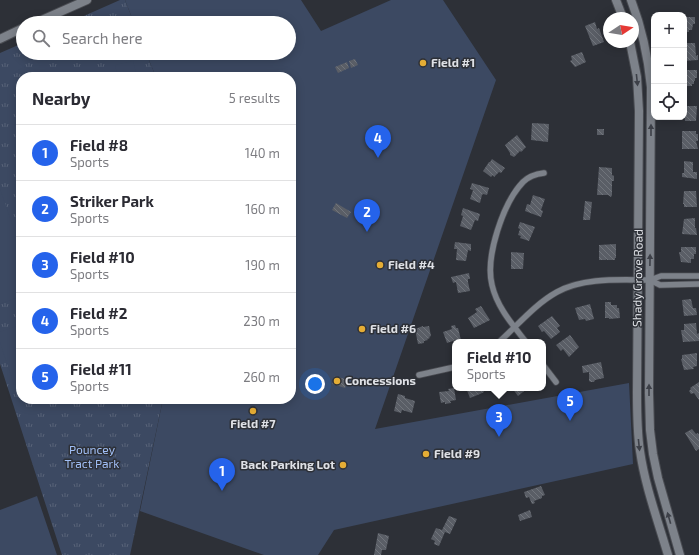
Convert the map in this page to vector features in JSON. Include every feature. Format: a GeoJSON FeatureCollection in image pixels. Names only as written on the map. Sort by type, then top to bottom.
{"type":"FeatureCollection","features":[{"type":"Feature","properties":{"kind":"main road"},"geometry":{"type":"LineString","coordinates":[[51,16],[87,0]]}},
{"type":"Feature","properties":{"kind":"main road"},"geometry":{"type":"LineString","coordinates":[[616,0],[621,12]]}},
{"type":"Feature","properties":{"kind":"main road","name":"Shady Grove Road"},"geometry":{"type":"LineString","coordinates":[[631,0],[645,44],[651,87],[649,393],[651,442],[658,478],[680,555]]}},
{"type":"Feature","properties":{"kind":"main road"},"geometry":{"type":"LineString","coordinates":[[0,39],[16,31]]}},
{"type":"Feature","properties":{"kind":"main road","name":"Shady Grove Road"},"geometry":{"type":"LineString","coordinates":[[631,48],[637,77],[639,111],[637,405],[640,451],[646,481],[668,555]]}},
{"type":"Feature","properties":{"kind":"street"},"geometry":{"type":"LineString","coordinates":[[524,339],[499,305],[492,284],[491,262],[495,238],[510,200],[523,182],[533,175],[544,172]]}},
{"type":"Feature","properties":{"kind":"street"},"geometry":{"type":"LineString","coordinates":[[502,339],[542,302],[556,292],[570,286],[587,282],[650,280],[661,276],[699,276]]}},
{"type":"Feature","properties":{"kind":"street"},"geometry":{"type":"LineString","coordinates":[[650,280],[660,285],[699,284]]}},
{"type":"Feature","properties":{"kind":"street"},"geometry":{"type":"LineString","coordinates":[[419,375],[452,368]]}},
{"type":"Feature","properties":{"kind":"street"},"geometry":{"type":"LineString","coordinates":[[546,369],[556,382]]}},
{"type":"Feature","properties":{"kind":"green space"},"geometry":{"type":"Polygon","coordinates":[[[120,0],[125,0],[131,16],[84,16],[120,0]]]}},
{"type":"Feature","properties":{"kind":"green space"},"geometry":{"type":"Polygon","coordinates":[[[125,0],[301,0],[321,31],[391,0],[443,0],[496,80],[375,429],[629,383],[633,464],[334,530],[318,555],[264,555],[140,511],[162,404],[296,404],[296,72],[154,72],[149,60],[296,60],[296,16],[131,16],[125,0]]]}},
{"type":"Feature","properties":{"kind":"green space","name":"Pouncey Tract Park"},"geometry":{"type":"Polygon","coordinates":[[[16,46],[16,60],[149,60],[154,72],[16,72],[16,404],[162,404],[130,555],[62,555],[0,364],[0,53],[16,46]]]}},
{"type":"Feature","properties":{"kind":"green space"},"geometry":{"type":"Polygon","coordinates":[[[133,61],[136,72],[117,72],[115,65],[133,61]]]}},
{"type":"Feature","properties":{"kind":"green space"},"geometry":{"type":"Polygon","coordinates":[[[0,189],[16,235],[16,298],[0,304],[0,189]]]}},
{"type":"Feature","properties":{"kind":"green space"},"geometry":{"type":"Polygon","coordinates":[[[16,327],[16,384],[14,385],[0,342],[0,332],[16,327]]]}},
{"type":"Feature","properties":{"kind":"green space"},"geometry":{"type":"Polygon","coordinates":[[[37,496],[57,555],[0,555],[0,510],[37,496]]]}},
{"type":"Feature","properties":{"kind":"building"},"geometry":{"type":"Polygon","coordinates":[[[687,17],[695,17],[695,24],[693,24],[692,30],[689,30],[689,32],[687,32],[687,17]]]}},
{"type":"Feature","properties":{"kind":"building"},"geometry":{"type":"Polygon","coordinates":[[[595,22],[597,29],[599,28],[603,42],[593,46],[585,26],[595,22]]]}},
{"type":"Feature","properties":{"kind":"building"},"geometry":{"type":"Polygon","coordinates":[[[687,43],[695,43],[696,56],[698,55],[698,60],[687,61],[687,43]]]}},
{"type":"Feature","properties":{"kind":"building"},"geometry":{"type":"Polygon","coordinates":[[[582,52],[586,62],[575,67],[570,61],[572,60],[571,56],[582,52]]]}},
{"type":"Feature","properties":{"kind":"building"},"geometry":{"type":"Polygon","coordinates":[[[355,59],[358,65],[351,68],[349,61],[355,59]]]}},
{"type":"Feature","properties":{"kind":"building"},"geometry":{"type":"Polygon","coordinates":[[[347,62],[349,68],[338,73],[335,67],[347,62]]]}},
{"type":"Feature","properties":{"kind":"building"},"geometry":{"type":"Polygon","coordinates":[[[687,70],[697,70],[697,78],[695,78],[692,86],[687,86],[687,70]]]}},
{"type":"Feature","properties":{"kind":"building"},"geometry":{"type":"Polygon","coordinates":[[[687,106],[697,106],[696,121],[685,121],[687,120],[687,106]]]}},
{"type":"Feature","properties":{"kind":"building"},"geometry":{"type":"Polygon","coordinates":[[[532,123],[549,124],[548,142],[531,140],[532,123]]]}},
{"type":"Feature","properties":{"kind":"building"},"geometry":{"type":"Polygon","coordinates":[[[597,129],[604,129],[604,135],[597,135],[597,129]]]}},
{"type":"Feature","properties":{"kind":"building"},"geometry":{"type":"Polygon","coordinates":[[[682,131],[696,131],[696,134],[698,134],[698,141],[696,141],[698,149],[682,149],[682,131]]]}},
{"type":"Feature","properties":{"kind":"building"},"geometry":{"type":"Polygon","coordinates":[[[517,135],[526,147],[514,157],[510,155],[505,145],[517,135]]]}},
{"type":"Feature","properties":{"kind":"building"},"geometry":{"type":"Polygon","coordinates":[[[492,159],[505,168],[501,173],[499,172],[494,177],[493,175],[491,177],[483,171],[492,159]]]}},
{"type":"Feature","properties":{"kind":"building"},"geometry":{"type":"Polygon","coordinates":[[[684,161],[693,162],[693,172],[697,172],[697,179],[682,177],[682,173],[684,173],[684,161]]]}},
{"type":"Feature","properties":{"kind":"building"},"geometry":{"type":"Polygon","coordinates":[[[599,167],[612,168],[614,181],[612,181],[611,197],[608,195],[597,195],[599,167]]]}},
{"type":"Feature","properties":{"kind":"building"},"geometry":{"type":"Polygon","coordinates":[[[472,183],[489,188],[487,195],[482,195],[480,203],[470,199],[473,190],[470,189],[472,183]]]}},
{"type":"Feature","properties":{"kind":"building"},"geometry":{"type":"Polygon","coordinates":[[[684,191],[696,191],[697,207],[684,207],[684,191]]]}},
{"type":"Feature","properties":{"kind":"building"},"geometry":{"type":"Polygon","coordinates":[[[533,195],[545,199],[541,210],[543,211],[541,217],[525,211],[527,204],[530,205],[533,195]]]}},
{"type":"Feature","properties":{"kind":"building"},"geometry":{"type":"Polygon","coordinates":[[[585,201],[592,202],[590,220],[583,220],[585,201]]]}},
{"type":"Feature","properties":{"kind":"building"},"geometry":{"type":"Polygon","coordinates":[[[336,203],[351,212],[347,218],[332,210],[336,203]]]}},
{"type":"Feature","properties":{"kind":"building"},"geometry":{"type":"Polygon","coordinates":[[[463,208],[480,214],[478,221],[475,220],[471,230],[460,226],[463,216],[461,215],[463,208]]]}},
{"type":"Feature","properties":{"kind":"building"},"geometry":{"type":"Polygon","coordinates":[[[695,218],[697,235],[682,234],[684,219],[695,218]]]}},
{"type":"Feature","properties":{"kind":"building"},"geometry":{"type":"Polygon","coordinates":[[[520,222],[535,227],[529,241],[520,238],[521,236],[518,235],[520,222]]]}},
{"type":"Feature","properties":{"kind":"building"},"geometry":{"type":"Polygon","coordinates":[[[455,242],[471,244],[471,251],[468,250],[466,261],[456,260],[457,249],[454,249],[455,242]]]}},
{"type":"Feature","properties":{"kind":"building"},"geometry":{"type":"Polygon","coordinates":[[[616,244],[615,260],[599,260],[599,245],[616,244]]]}},
{"type":"Feature","properties":{"kind":"building"},"geometry":{"type":"Polygon","coordinates":[[[681,247],[696,247],[696,254],[694,254],[694,259],[691,259],[691,263],[681,262],[679,252],[681,252],[681,247]]]}},
{"type":"Feature","properties":{"kind":"building"},"geometry":{"type":"Polygon","coordinates":[[[511,252],[524,253],[523,269],[511,269],[511,252]]]}},
{"type":"Feature","properties":{"kind":"building"},"geometry":{"type":"Polygon","coordinates":[[[469,273],[470,279],[468,279],[468,282],[470,291],[458,293],[456,282],[453,283],[451,277],[469,273]]]}},
{"type":"Feature","properties":{"kind":"building"},"geometry":{"type":"Polygon","coordinates":[[[691,299],[693,308],[696,308],[697,315],[684,316],[682,300],[691,299]]]}},
{"type":"Feature","properties":{"kind":"building"},"geometry":{"type":"Polygon","coordinates":[[[605,302],[611,302],[611,305],[617,305],[617,308],[619,308],[620,318],[605,318],[605,302]]]}},
{"type":"Feature","properties":{"kind":"building"},"geometry":{"type":"Polygon","coordinates":[[[590,304],[594,319],[586,321],[585,319],[579,320],[575,308],[590,304]]]}},
{"type":"Feature","properties":{"kind":"building"},"geometry":{"type":"Polygon","coordinates":[[[481,306],[490,320],[474,328],[468,318],[477,312],[475,309],[481,306]]]}},
{"type":"Feature","properties":{"kind":"building"},"geometry":{"type":"Polygon","coordinates":[[[552,316],[560,326],[557,328],[560,332],[551,339],[544,331],[542,332],[538,326],[552,316]]]}},
{"type":"Feature","properties":{"kind":"building"},"geometry":{"type":"Polygon","coordinates":[[[696,323],[697,334],[699,333],[699,341],[683,342],[681,330],[684,330],[684,324],[696,323]]]}},
{"type":"Feature","properties":{"kind":"building"},"geometry":{"type":"Polygon","coordinates":[[[455,325],[456,328],[458,328],[461,339],[452,339],[452,341],[447,343],[443,332],[452,329],[451,326],[455,325]]]}},
{"type":"Feature","properties":{"kind":"building"},"geometry":{"type":"Polygon","coordinates":[[[423,326],[429,326],[431,336],[427,339],[428,340],[424,341],[424,343],[418,344],[415,329],[423,326]]]}},
{"type":"Feature","properties":{"kind":"building"},"geometry":{"type":"Polygon","coordinates":[[[570,335],[579,347],[569,357],[563,349],[561,351],[556,345],[570,335]]]}},
{"type":"Feature","properties":{"kind":"building"},"geometry":{"type":"Polygon","coordinates":[[[697,353],[697,366],[693,367],[694,369],[684,370],[681,359],[682,355],[697,353]]]}},
{"type":"Feature","properties":{"kind":"building"},"geometry":{"type":"Polygon","coordinates":[[[601,362],[604,378],[595,380],[594,382],[589,381],[589,372],[583,373],[582,366],[601,362]]]}},
{"type":"Feature","properties":{"kind":"building"},"geometry":{"type":"Polygon","coordinates":[[[335,376],[348,380],[345,388],[332,384],[335,376]]]}},
{"type":"Feature","properties":{"kind":"building"},"geometry":{"type":"Polygon","coordinates":[[[699,382],[699,400],[694,393],[691,394],[689,391],[691,389],[690,388],[699,382]]]}},
{"type":"Feature","properties":{"kind":"building"},"geometry":{"type":"Polygon","coordinates":[[[452,388],[452,391],[454,391],[456,400],[450,401],[451,403],[441,403],[439,392],[449,391],[448,389],[452,388]]]}},
{"type":"Feature","properties":{"kind":"building"},"geometry":{"type":"Polygon","coordinates":[[[467,391],[484,392],[470,398],[467,391]]]}},
{"type":"Feature","properties":{"kind":"building"},"geometry":{"type":"Polygon","coordinates":[[[514,391],[524,391],[518,396],[514,391]]]}},
{"type":"Feature","properties":{"kind":"building"},"geometry":{"type":"Polygon","coordinates":[[[398,394],[415,401],[412,413],[402,410],[401,413],[394,411],[398,394]]]}},
{"type":"Feature","properties":{"kind":"building"},"geometry":{"type":"Polygon","coordinates":[[[692,429],[699,435],[699,449],[696,451],[685,433],[692,429]]]}},
{"type":"Feature","properties":{"kind":"building"},"geometry":{"type":"Polygon","coordinates":[[[541,486],[545,495],[534,501],[535,503],[532,504],[529,497],[526,498],[524,492],[541,486]]]}},
{"type":"Feature","properties":{"kind":"building"},"geometry":{"type":"Polygon","coordinates":[[[530,510],[532,517],[520,521],[518,515],[530,510]]]}},
{"type":"Feature","properties":{"kind":"building"},"geometry":{"type":"Polygon","coordinates":[[[449,516],[457,519],[450,534],[445,532],[439,546],[434,544],[435,541],[431,539],[436,528],[442,530],[449,516]]]}},
{"type":"Feature","properties":{"kind":"building"},"geometry":{"type":"Polygon","coordinates":[[[378,533],[389,536],[386,550],[382,550],[381,555],[374,555],[378,533]]]}},
{"type":"Feature","properties":{"kind":"place","name":"Field #1"},"geometry":{"type":"Point","coordinates":[423,63]}},
{"type":"Feature","properties":{"kind":"place","name":"Field #2"},"geometry":{"type":"Point","coordinates":[378,158]}},
{"type":"Feature","properties":{"kind":"place","name":"Striker Park"},"geometry":{"type":"Point","coordinates":[367,232]}},
{"type":"Feature","properties":{"kind":"place","name":"Field #4"},"geometry":{"type":"Point","coordinates":[380,265]}},
{"type":"Feature","properties":{"kind":"place","name":"Field #6"},"geometry":{"type":"Point","coordinates":[362,329]}},
{"type":"Feature","properties":{"kind":"place","name":"Concessions"},"geometry":{"type":"Point","coordinates":[337,381]}},
{"type":"Feature","properties":{"kind":"place","name":"Field #7"},"geometry":{"type":"Point","coordinates":[253,411]}},
{"type":"Feature","properties":{"kind":"place","name":"Field #11"},"geometry":{"type":"Point","coordinates":[570,421]}},
{"type":"Feature","properties":{"kind":"place","name":"Field #10"},"geometry":{"type":"Point","coordinates":[499,437]}},
{"type":"Feature","properties":{"kind":"place","name":"Field #9"},"geometry":{"type":"Point","coordinates":[426,454]}},
{"type":"Feature","properties":{"kind":"place","name":"Back Parking Lot"},"geometry":{"type":"Point","coordinates":[343,465]}},
{"type":"Feature","properties":{"kind":"place","name":"Field #8"},"geometry":{"type":"Point","coordinates":[222,491]}}]}
